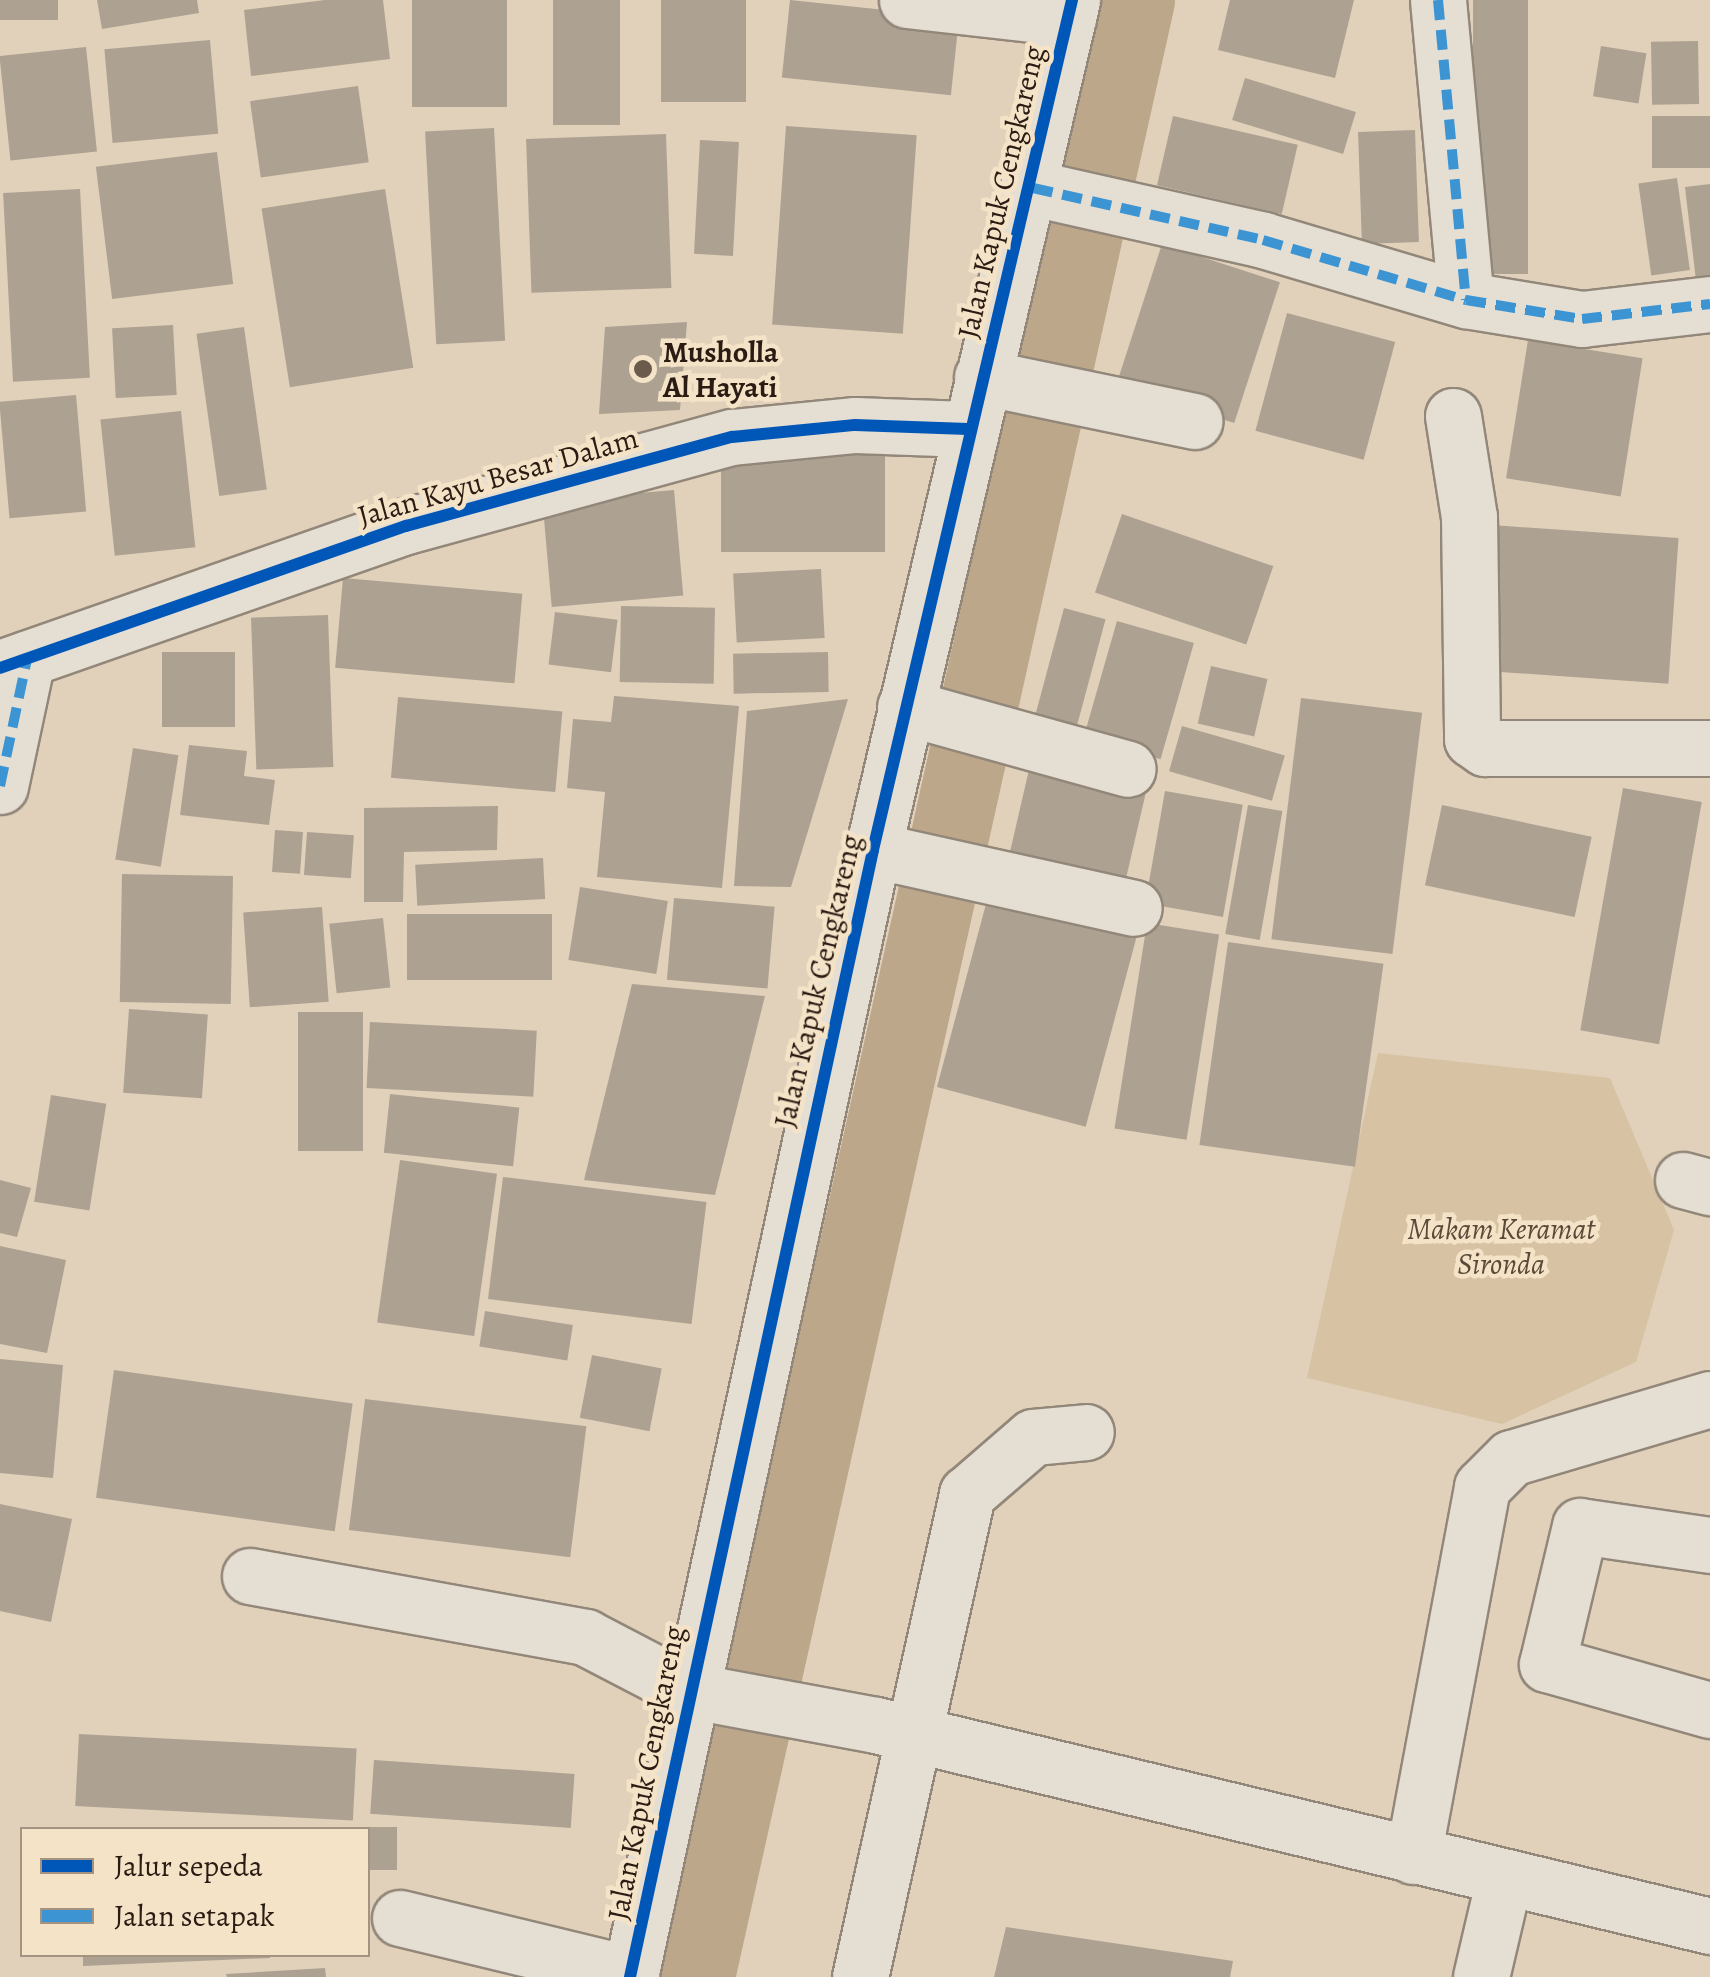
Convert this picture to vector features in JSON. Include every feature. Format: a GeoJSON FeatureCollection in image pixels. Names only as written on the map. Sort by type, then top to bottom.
{"type":"FeatureCollection","features":[{"type":"Feature","properties":{"kind":"street"},"geometry":{"type":"LineString","coordinates":[[907,0],[1070,9]]}},
{"type":"Feature","properties":{"kind":"street"},"geometry":{"type":"LineString","coordinates":[[1438,0],[1466,300]]}},
{"type":"Feature","properties":{"kind":"street","name":"Jalan Kapuk Cengkareng"},"geometry":{"type":"LineString","coordinates":[[630,1975],[698,1692],[883,853],[919,714],[968,429],[997,381],[1050,192],[1070,9]]}},
{"type":"Feature","properties":{"kind":"street"},"geometry":{"type":"LineString","coordinates":[[1050,192],[1466,300],[1582,319],[1710,304]]}},
{"type":"Feature","properties":{"kind":"street"},"geometry":{"type":"LineString","coordinates":[[997,381],[1072,401],[1195,422]]}},
{"type":"Feature","properties":{"kind":"street"},"geometry":{"type":"LineString","coordinates":[[1453,416],[1470,516],[1472,738],[1485,748],[1710,748]]}},
{"type":"Feature","properties":{"kind":"street","name":"Jalan Kayu Besar Dalam"},"geometry":{"type":"LineString","coordinates":[[14,664],[406,526],[732,437],[855,425],[968,429]]}},
{"type":"Feature","properties":{"kind":"street"},"geometry":{"type":"LineString","coordinates":[[0,786],[14,664]]}},
{"type":"Feature","properties":{"kind":"street"},"geometry":{"type":"LineString","coordinates":[[919,714],[1023,746],[1128,769]]}},
{"type":"Feature","properties":{"kind":"street"},"geometry":{"type":"LineString","coordinates":[[883,853],[975,879],[1134,908]]}},
{"type":"Feature","properties":{"kind":"street"},"geometry":{"type":"LineString","coordinates":[[1412,1856],[1482,1487],[1511,1458],[1710,1399]]}},
{"type":"Feature","properties":{"kind":"street"},"geometry":{"type":"LineString","coordinates":[[860,1977],[908,1736],[967,1494],[1033,1438],[1086,1432]]}},
{"type":"Feature","properties":{"kind":"street"},"geometry":{"type":"LineString","coordinates":[[1710,1545],[1580,1526],[1547,1664],[1710,1710]]}},
{"type":"Feature","properties":{"kind":"street"},"geometry":{"type":"LineString","coordinates":[[250,1576],[586,1638],[698,1692],[831,1717],[1710,1926]]}},
{"type":"Feature","properties":{"kind":"street"},"geometry":{"type":"LineString","coordinates":[[1480,1977],[1504,1879]]}},
{"type":"Feature","properties":{"kind":"street"},"geometry":{"type":"LineString","coordinates":[[400,1918],[630,1975]]}},
{"type":"Feature","properties":{"kind":"green space","name":"Makam Keramat Sironda"},"geometry":{"type":"Polygon","coordinates":[[[1378,1053],[1610,1078],[1674,1230],[1636,1362],[1502,1424],[1307,1378],[1378,1053]]]}},
{"type":"Feature","properties":{"kind":"building"},"geometry":{"type":"Polygon","coordinates":[[[0,0],[58,0],[58,20],[0,20],[0,0]]]}},
{"type":"Feature","properties":{"kind":"building"},"geometry":{"type":"Polygon","coordinates":[[[97,0],[197,0],[199,13],[102,29],[97,0]]]}},
{"type":"Feature","properties":{"kind":"building"},"geometry":{"type":"Polygon","coordinates":[[[325,0],[383,0],[390,59],[251,76],[244,10],[325,0]]]}},
{"type":"Feature","properties":{"kind":"building"},"geometry":{"type":"Polygon","coordinates":[[[412,0],[507,0],[507,107],[412,107],[412,0]]]}},
{"type":"Feature","properties":{"kind":"building"},"geometry":{"type":"Polygon","coordinates":[[[553,0],[620,0],[620,125],[553,125],[553,0]]]}},
{"type":"Feature","properties":{"kind":"building"},"geometry":{"type":"Polygon","coordinates":[[[661,0],[746,0],[746,102],[661,102],[661,0]]]}},
{"type":"Feature","properties":{"kind":"building"},"geometry":{"type":"Polygon","coordinates":[[[790,0],[959,18],[951,95],[782,78],[790,0]]]}},
{"type":"Feature","properties":{"kind":"building"},"geometry":{"type":"Polygon","coordinates":[[[1230,0],[1354,0],[1335,78],[1218,50],[1230,0]]]}},
{"type":"Feature","properties":{"kind":"building"},"geometry":{"type":"Polygon","coordinates":[[[1473,0],[1528,0],[1528,274],[1473,274],[1473,0]]]}},
{"type":"Feature","properties":{"kind":"building"},"geometry":{"type":"Polygon","coordinates":[[[210,40],[218,134],[113,143],[104,49],[210,40]]]}},
{"type":"Feature","properties":{"kind":"building"},"geometry":{"type":"Polygon","coordinates":[[[1698,41],[1699,104],[1652,105],[1651,42],[1698,41]]]}},
{"type":"Feature","properties":{"kind":"building"},"geometry":{"type":"Polygon","coordinates":[[[1601,46],[1646,53],[1638,104],[1593,96],[1601,46]]]}},
{"type":"Feature","properties":{"kind":"building"},"geometry":{"type":"Polygon","coordinates":[[[86,47],[97,151],[10,161],[0,56],[86,47]]]}},
{"type":"Feature","properties":{"kind":"building"},"geometry":{"type":"Polygon","coordinates":[[[1245,78],[1356,112],[1343,154],[1232,120],[1245,78]]]}},
{"type":"Feature","properties":{"kind":"building"},"geometry":{"type":"Polygon","coordinates":[[[358,86],[369,162],[261,177],[250,101],[358,86]]]}},
{"type":"Feature","properties":{"kind":"building"},"geometry":{"type":"Polygon","coordinates":[[[1173,116],[1298,145],[1282,214],[1157,185],[1173,116]]]}},
{"type":"Feature","properties":{"kind":"building"},"geometry":{"type":"Polygon","coordinates":[[[1652,116],[1710,116],[1710,168],[1652,168],[1652,116]]]}},
{"type":"Feature","properties":{"kind":"building"},"geometry":{"type":"Polygon","coordinates":[[[786,126],[917,135],[903,334],[772,325],[786,126]]]}},
{"type":"Feature","properties":{"kind":"building"},"geometry":{"type":"Polygon","coordinates":[[[494,128],[505,341],[436,344],[425,132],[494,128]]]}},
{"type":"Feature","properties":{"kind":"building"},"geometry":{"type":"Polygon","coordinates":[[[1415,130],[1419,242],[1362,244],[1358,132],[1415,130]]]}},
{"type":"Feature","properties":{"kind":"building"},"geometry":{"type":"Polygon","coordinates":[[[666,134],[671,288],[531,293],[526,139],[666,134]]]}},
{"type":"Feature","properties":{"kind":"building"},"geometry":{"type":"Polygon","coordinates":[[[700,140],[739,142],[733,256],[694,254],[700,140]]]}},
{"type":"Feature","properties":{"kind":"building"},"geometry":{"type":"Polygon","coordinates":[[[217,152],[233,284],[112,299],[96,167],[217,152]]]}},
{"type":"Feature","properties":{"kind":"building"},"geometry":{"type":"Polygon","coordinates":[[[1677,178],[1690,270],[1651,276],[1638,183],[1677,178]]]}},
{"type":"Feature","properties":{"kind":"building"},"geometry":{"type":"Polygon","coordinates":[[[1710,184],[1710,287],[1697,289],[1685,187],[1710,184]]]}},
{"type":"Feature","properties":{"kind":"building"},"geometry":{"type":"Polygon","coordinates":[[[80,189],[90,378],[13,382],[3,193],[80,189]]]}},
{"type":"Feature","properties":{"kind":"building"},"geometry":{"type":"Polygon","coordinates":[[[385,189],[413,368],[290,387],[262,209],[385,189]]]}},
{"type":"Feature","properties":{"kind":"building"},"geometry":{"type":"Polygon","coordinates":[[[1162,244],[1280,282],[1234,423],[1116,385],[1162,244]]]}},
{"type":"Feature","properties":{"kind":"building"},"geometry":{"type":"Polygon","coordinates":[[[1287,313],[1395,342],[1364,460],[1255,431],[1287,313]]]}},
{"type":"Feature","properties":{"kind":"building","name":"Musholla Al Hayati"},"geometry":{"type":"Polygon","coordinates":[[[687,322],[680,410],[599,414],[605,327],[687,322]]]}},
{"type":"Feature","properties":{"kind":"building"},"geometry":{"type":"Polygon","coordinates":[[[173,325],[177,395],[116,398],[112,328],[173,325]]]}},
{"type":"Feature","properties":{"kind":"building"},"geometry":{"type":"Polygon","coordinates":[[[244,327],[267,489],[219,496],[196,334],[244,327]]]}},
{"type":"Feature","properties":{"kind":"building"},"geometry":{"type":"Polygon","coordinates":[[[1528,340],[1643,358],[1621,496],[1506,478],[1528,340]]]}},
{"type":"Feature","properties":{"kind":"building"},"geometry":{"type":"Polygon","coordinates":[[[76,395],[86,512],[9,518],[0,402],[76,395]]]}},
{"type":"Feature","properties":{"kind":"building"},"geometry":{"type":"Polygon","coordinates":[[[181,411],[195,547],[115,556],[100,419],[181,411]]]}},
{"type":"Feature","properties":{"kind":"building"},"geometry":{"type":"Polygon","coordinates":[[[721,453],[885,453],[885,552],[721,552],[721,453]]]}},
{"type":"Feature","properties":{"kind":"building"},"geometry":{"type":"Polygon","coordinates":[[[674,490],[683,596],[552,607],[543,502],[674,490]]]}},
{"type":"Feature","properties":{"kind":"building"},"geometry":{"type":"Polygon","coordinates":[[[1122,514],[1273,566],[1246,645],[1095,592],[1122,514]]]}},
{"type":"Feature","properties":{"kind":"building"},"geometry":{"type":"Polygon","coordinates":[[[1492,525],[1679,538],[1668,684],[1482,671],[1492,525]]]}},
{"type":"Feature","properties":{"kind":"building"},"geometry":{"type":"Polygon","coordinates":[[[821,569],[825,638],[737,643],[733,574],[821,569]]]}},
{"type":"Feature","properties":{"kind":"building"},"geometry":{"type":"Polygon","coordinates":[[[343,578],[522,594],[514,683],[335,668],[343,578]]]}},
{"type":"Feature","properties":{"kind":"building"},"geometry":{"type":"Polygon","coordinates":[[[621,606],[715,608],[714,684],[620,682],[621,606]]]}},
{"type":"Feature","properties":{"kind":"building"},"geometry":{"type":"Polygon","coordinates":[[[1064,608],[1106,619],[1074,736],[1033,725],[1064,608]]]}},
{"type":"Feature","properties":{"kind":"building"},"geometry":{"type":"Polygon","coordinates":[[[555,612],[618,620],[611,672],[549,665],[555,612]]]}},
{"type":"Feature","properties":{"kind":"building"},"geometry":{"type":"Polygon","coordinates":[[[328,615],[333,767],[256,770],[251,618],[328,615]]]}},
{"type":"Feature","properties":{"kind":"building"},"geometry":{"type":"Polygon","coordinates":[[[1117,621],[1194,643],[1161,759],[1084,737],[1117,621]]]}},
{"type":"Feature","properties":{"kind":"building"},"geometry":{"type":"Polygon","coordinates":[[[162,652],[235,652],[235,727],[162,727],[162,652]]]}},
{"type":"Feature","properties":{"kind":"building"},"geometry":{"type":"Polygon","coordinates":[[[828,652],[829,692],[734,694],[733,654],[828,652]]]}},
{"type":"Feature","properties":{"kind":"building"},"geometry":{"type":"Polygon","coordinates":[[[1211,666],[1268,679],[1254,737],[1198,723],[1211,666]]]}},
{"type":"Feature","properties":{"kind":"building"},"geometry":{"type":"Polygon","coordinates":[[[614,696],[739,706],[722,888],[597,877],[605,792],[567,788],[573,719],[611,722],[614,696]]]}},
{"type":"Feature","properties":{"kind":"building"},"geometry":{"type":"Polygon","coordinates":[[[398,697],[562,711],[555,792],[391,778],[398,697]]]}},
{"type":"Feature","properties":{"kind":"building"},"geometry":{"type":"Polygon","coordinates":[[[1301,698],[1422,713],[1392,954],[1271,939],[1301,698]]]}},
{"type":"Feature","properties":{"kind":"building"},"geometry":{"type":"Polygon","coordinates":[[[848,699],[791,887],[734,886],[747,711],[848,699]]]}},
{"type":"Feature","properties":{"kind":"building"},"geometry":{"type":"Polygon","coordinates":[[[1182,726],[1285,755],[1272,801],[1169,771],[1182,726]]]}},
{"type":"Feature","properties":{"kind":"building"},"geometry":{"type":"Polygon","coordinates":[[[189,745],[247,751],[244,776],[275,780],[269,825],[180,815],[189,745]]]}},
{"type":"Feature","properties":{"kind":"building"},"geometry":{"type":"Polygon","coordinates":[[[133,748],[178,755],[161,867],[115,860],[133,748]]]}},
{"type":"Feature","properties":{"kind":"building"},"geometry":{"type":"Polygon","coordinates":[[[1031,761],[1147,788],[1121,900],[1005,873],[1031,761]]]}},
{"type":"Feature","properties":{"kind":"building"},"geometry":{"type":"Polygon","coordinates":[[[1623,788],[1702,802],[1659,1044],[1580,1030],[1623,788]]]}},
{"type":"Feature","properties":{"kind":"building"},"geometry":{"type":"Polygon","coordinates":[[[1165,791],[1243,805],[1223,917],[1145,903],[1165,791]]]}},
{"type":"Feature","properties":{"kind":"building"},"geometry":{"type":"Polygon","coordinates":[[[1248,805],[1282,811],[1260,940],[1225,934],[1248,805]]]}},
{"type":"Feature","properties":{"kind":"building"},"geometry":{"type":"Polygon","coordinates":[[[1442,805],[1592,837],[1575,917],[1425,885],[1442,805]]]}},
{"type":"Feature","properties":{"kind":"building"},"geometry":{"type":"Polygon","coordinates":[[[498,806],[497,850],[404,852],[403,902],[364,902],[364,808],[498,806]]]}},
{"type":"Feature","properties":{"kind":"building"},"geometry":{"type":"Polygon","coordinates":[[[275,830],[303,832],[300,874],[272,872],[275,830]]]}},
{"type":"Feature","properties":{"kind":"building"},"geometry":{"type":"Polygon","coordinates":[[[307,832],[354,835],[351,878],[304,875],[307,832]]]}},
{"type":"Feature","properties":{"kind":"building"},"geometry":{"type":"Polygon","coordinates":[[[543,858],[545,899],[417,906],[415,865],[543,858]]]}},
{"type":"Feature","properties":{"kind":"building"},"geometry":{"type":"Polygon","coordinates":[[[122,874],[233,876],[231,1004],[120,1002],[122,874]]]}},
{"type":"Feature","properties":{"kind":"building"},"geometry":{"type":"Polygon","coordinates":[[[580,887],[668,901],[656,974],[568,960],[580,887]]]}},
{"type":"Feature","properties":{"kind":"building"},"geometry":{"type":"Polygon","coordinates":[[[990,889],[1139,929],[1086,1127],[937,1087],[990,889]]]}},
{"type":"Feature","properties":{"kind":"building"},"geometry":{"type":"Polygon","coordinates":[[[674,898],[775,907],[767,988],[667,980],[674,898]]]}},
{"type":"Feature","properties":{"kind":"building"},"geometry":{"type":"Polygon","coordinates":[[[322,907],[329,1002],[250,1007],[243,913],[322,907]]]}},
{"type":"Feature","properties":{"kind":"building"},"geometry":{"type":"Polygon","coordinates":[[[407,914],[552,914],[552,980],[407,980],[407,914]]]}},
{"type":"Feature","properties":{"kind":"building"},"geometry":{"type":"Polygon","coordinates":[[[383,918],[390,988],[337,993],[329,924],[383,918]]]}},
{"type":"Feature","properties":{"kind":"building"},"geometry":{"type":"Polygon","coordinates":[[[1147,923],[1219,934],[1187,1140],[1114,1128],[1147,923]]]}},
{"type":"Feature","properties":{"kind":"building"},"geometry":{"type":"Polygon","coordinates":[[[1228,942],[1383,964],[1355,1167],[1199,1145],[1228,942]]]}},
{"type":"Feature","properties":{"kind":"building"},"geometry":{"type":"Polygon","coordinates":[[[632,984],[765,996],[715,1195],[584,1180],[632,984]]]}},
{"type":"Feature","properties":{"kind":"building"},"geometry":{"type":"Polygon","coordinates":[[[129,1009],[208,1015],[202,1098],[123,1093],[129,1009]]]}},
{"type":"Feature","properties":{"kind":"building"},"geometry":{"type":"Polygon","coordinates":[[[298,1012],[363,1012],[363,1151],[298,1151],[298,1012]]]}},
{"type":"Feature","properties":{"kind":"building"},"geometry":{"type":"Polygon","coordinates":[[[370,1022],[537,1031],[533,1097],[367,1088],[370,1022]]]}},
{"type":"Feature","properties":{"kind":"building"},"geometry":{"type":"Polygon","coordinates":[[[390,1094],[519,1108],[513,1166],[384,1153],[390,1094]]]}},
{"type":"Feature","properties":{"kind":"building"},"geometry":{"type":"Polygon","coordinates":[[[51,1095],[106,1104],[89,1210],[34,1202],[51,1095]]]}},
{"type":"Feature","properties":{"kind":"building"},"geometry":{"type":"Polygon","coordinates":[[[400,1160],[497,1174],[474,1336],[377,1322],[400,1160]]]}},
{"type":"Feature","properties":{"kind":"building"},"geometry":{"type":"Polygon","coordinates":[[[503,1177],[706,1202],[691,1324],[488,1299],[503,1177]]]}},
{"type":"Feature","properties":{"kind":"building"},"geometry":{"type":"Polygon","coordinates":[[[0,1180],[31,1188],[17,1237],[0,1233],[0,1180]]]}},
{"type":"Feature","properties":{"kind":"building"},"geometry":{"type":"Polygon","coordinates":[[[0,1246],[66,1260],[47,1353],[0,1344],[0,1246]]]}},
{"type":"Feature","properties":{"kind":"building"},"geometry":{"type":"Polygon","coordinates":[[[485,1311],[573,1325],[567,1360],[479,1347],[485,1311]]]}},
{"type":"Feature","properties":{"kind":"building"},"geometry":{"type":"Polygon","coordinates":[[[592,1355],[662,1369],[649,1431],[580,1418],[592,1355]]]}},
{"type":"Feature","properties":{"kind":"building"},"geometry":{"type":"Polygon","coordinates":[[[0,1359],[63,1365],[53,1478],[0,1473],[0,1359]]]}},
{"type":"Feature","properties":{"kind":"building"},"geometry":{"type":"Polygon","coordinates":[[[114,1370],[353,1404],[335,1531],[96,1498],[114,1370]]]}},
{"type":"Feature","properties":{"kind":"building"},"geometry":{"type":"Polygon","coordinates":[[[365,1399],[586,1426],[570,1557],[349,1530],[365,1399]]]}},
{"type":"Feature","properties":{"kind":"building"},"geometry":{"type":"Polygon","coordinates":[[[0,1504],[72,1519],[51,1622],[0,1611],[0,1504]]]}},
{"type":"Feature","properties":{"kind":"building"},"geometry":{"type":"Polygon","coordinates":[[[79,1734],[357,1749],[353,1820],[75,1806],[79,1734]]]}},
{"type":"Feature","properties":{"kind":"building"},"geometry":{"type":"Polygon","coordinates":[[[374,1760],[575,1774],[571,1828],[370,1814],[374,1760]]]}},
{"type":"Feature","properties":{"kind":"building"},"geometry":{"type":"Polygon","coordinates":[[[370,1827],[397,1827],[397,1870],[370,1870],[370,1827]]]}},
{"type":"Feature","properties":{"kind":"building"},"geometry":{"type":"Polygon","coordinates":[[[1006,1927],[1233,1961],[1230,1977],[994,1977],[1006,1927]]]}},
{"type":"Feature","properties":{"kind":"building"},"geometry":{"type":"Polygon","coordinates":[[[83,1957],[270,1957],[270,1958],[83,1966],[83,1957]]]}},
{"type":"Feature","properties":{"kind":"building"},"geometry":{"type":"Polygon","coordinates":[[[325,1968],[326,1977],[226,1974],[325,1968]]]}},
{"type":"Feature","properties":{"kind":"waterway"},"geometry":{"type":"LineString","coordinates":[[696,1977],[1136,0]]}},
{"type":"Feature","properties":{"kind":"marked path"},"geometry":{"type":"LineString","coordinates":[[1438,0],[1466,300],[1582,319],[1710,304]]}},
{"type":"Feature","properties":{"kind":"marked path"},"geometry":{"type":"LineString","coordinates":[[1033,188],[1263,240],[1466,300]]}},
{"type":"Feature","properties":{"kind":"marked path"},"geometry":{"type":"LineString","coordinates":[[0,786],[27,659]]}},
{"type":"Feature","properties":{"kind":"cycle path"},"geometry":{"type":"LineString","coordinates":[[630,1977],[873,850],[1072,0]]}},
{"type":"Feature","properties":{"kind":"cycle path"},"geometry":{"type":"LineString","coordinates":[[0,668],[406,526],[732,437],[855,425],[968,429]]}},
{"type":"Feature","properties":{"kind":"place","name":"Musholla Al Hayati"},"geometry":{"type":"Point","coordinates":[643,369]}}]}
